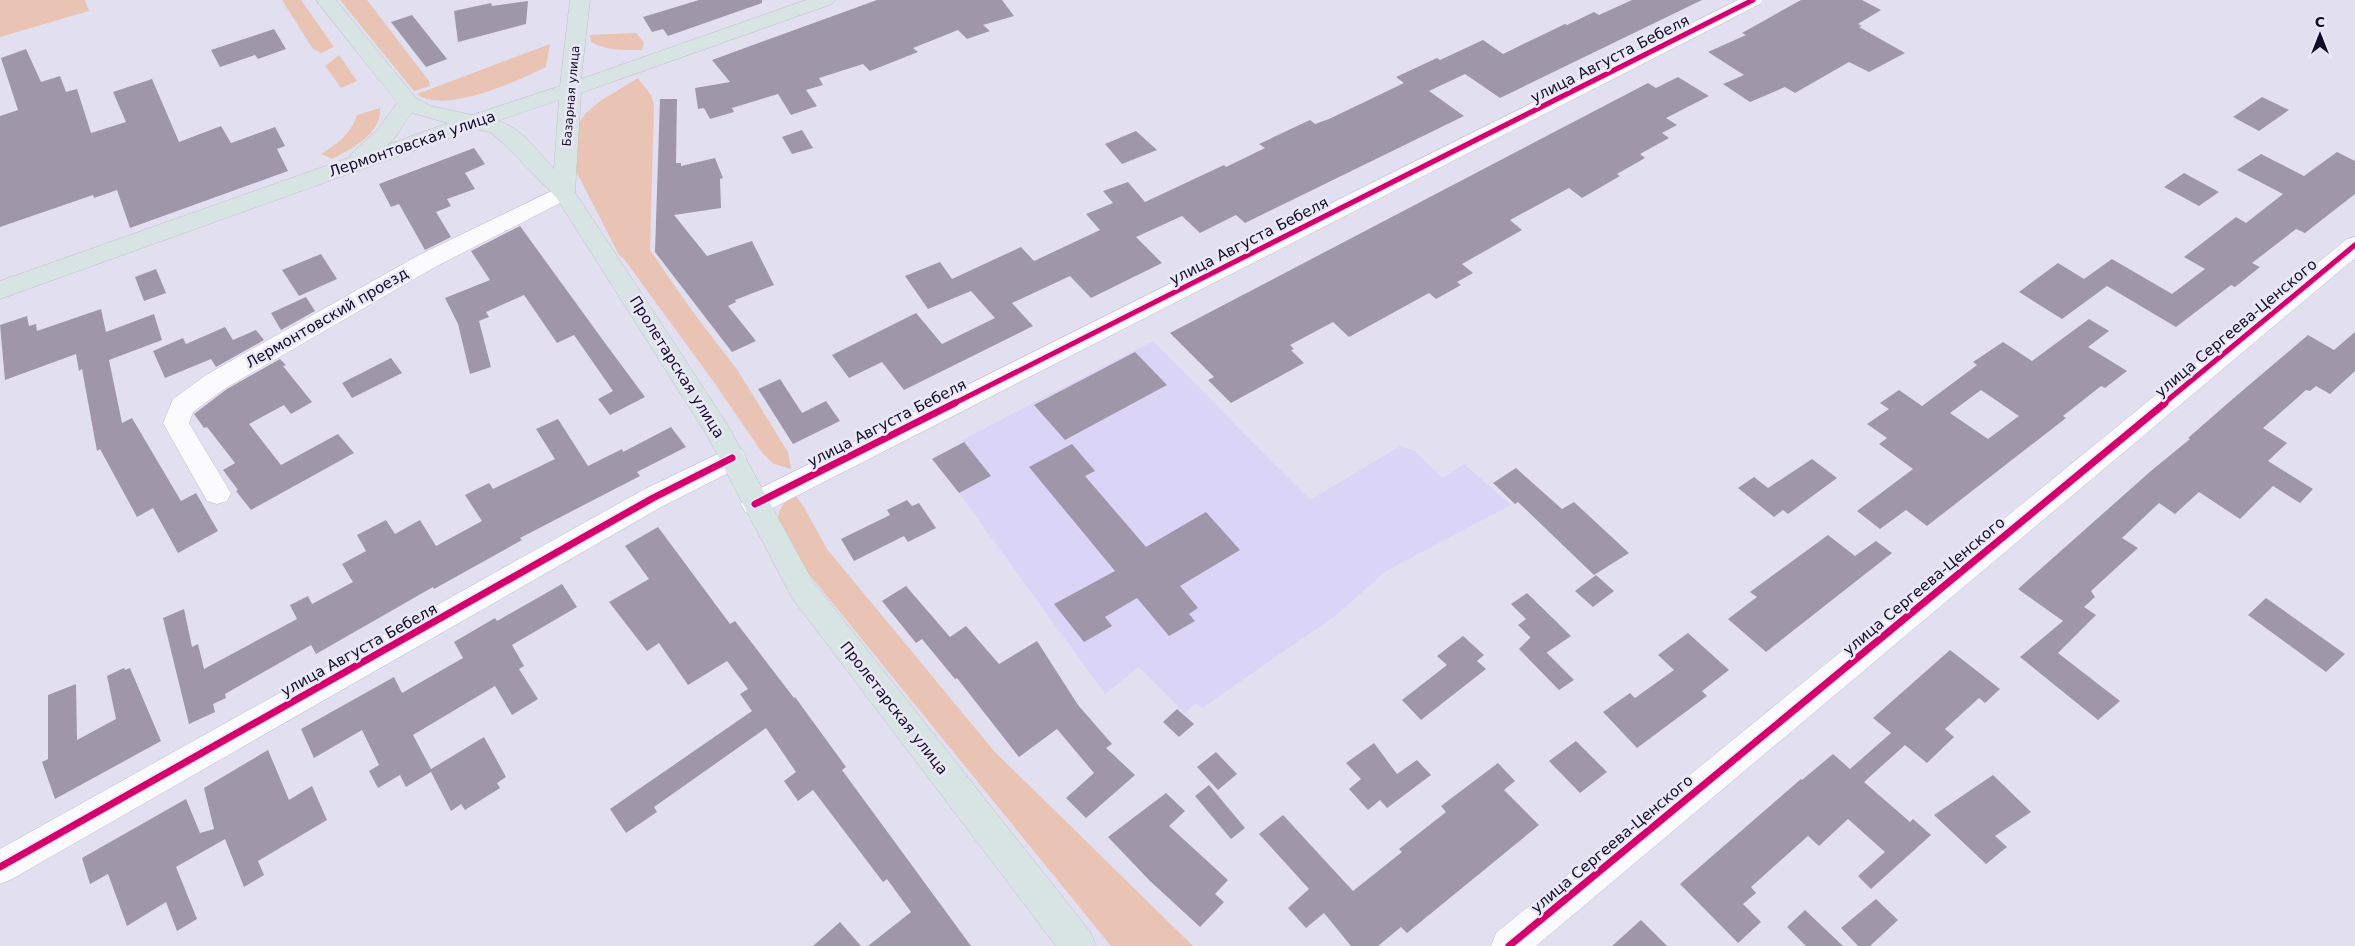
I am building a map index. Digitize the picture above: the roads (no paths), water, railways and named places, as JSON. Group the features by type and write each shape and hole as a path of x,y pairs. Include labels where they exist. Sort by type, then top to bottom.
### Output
{"main road":[{"name":"Пролетарская улица","path":"326,0 408,103 424,111 496,127 513,140 564,192 718,431 755,504 802,588 1078,946"},
{"name":"Базарная улица","path":"564,192 566,134 572,60 580,0"},
{"name":"Лермонтовская улица","path":"0,290 475,121 825,0"},
{"path":"332,172 363,154 377,142 392,127 408,103"}],"street":[{"name":"улица Августа Бебеля","path":"755,504 1753,0"},
{"name":"Лермонтовский проезд","path":"217,493 176,423 182,406 215,382 427,261 564,192"},
{"name":"улица Сергеева-Ценского","path":"1509,946 2355,245"},
{"name":"улица Августа Бебеля","path":"0,867 653,498 732,458"}]}
